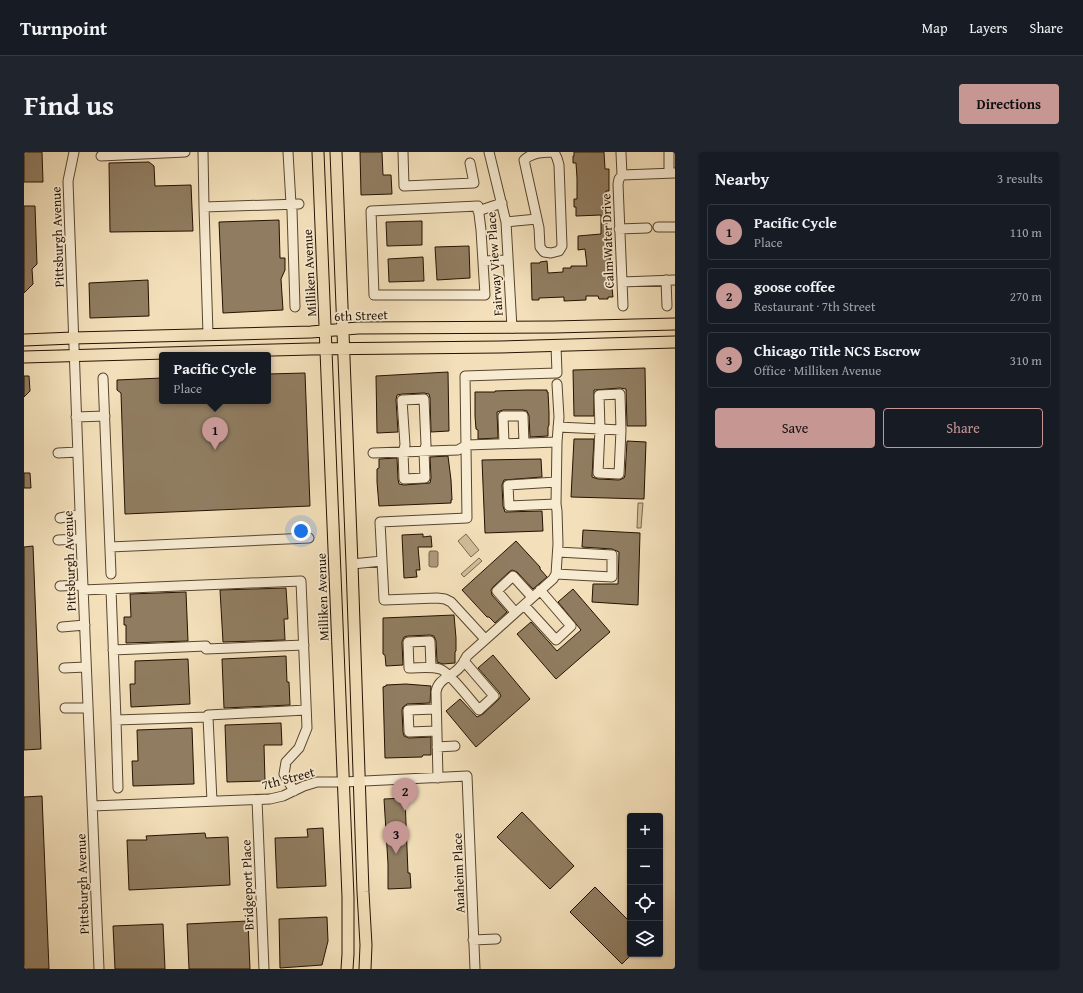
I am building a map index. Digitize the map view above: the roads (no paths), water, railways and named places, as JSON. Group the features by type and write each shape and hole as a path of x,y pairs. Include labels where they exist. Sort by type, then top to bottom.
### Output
{"main road":[{"name":"Milliken Avenue","path":"318,152 344,782 348,897 347,969"},
{"path":"336,152 366,945 365,969"},
{"name":"6th Street","path":"24,340 311,332 358,328 512,328 675,324"},
{"path":"200,352 326,349 500,348 675,342"},
{"path":"24,357 159,353"}],"street":[{"name":"Pittsburgh Avenue","path":"74,152 68,181 76,417 99,969"},
{"path":"102,156 185,152"},
{"path":"202,152 208,334"},
{"path":"288,152 295,204 292,210 295,307"},
{"path":"403,152 404,186 474,183 470,163"},
{"name":"Fairway View Place","path":"489,152 506,222 512,328"},
{"path":"554,152 559,165 562,246 559,251 551,253 544,252 540,247 537,219 524,160 534,153 554,152"},
{"path":"622,175 672,173 669,152"},
{"name":"Calm Water Drive","path":"621,153 622,175 618,184 623,306"},
{"path":"204,207 295,204"},
{"path":"478,211 502,204"},
{"path":"478,206 484,261 485,294 374,295 371,211 478,206"},
{"path":"506,222 537,219"},
{"path":"658,228 675,227"},
{"path":"620,229 647,228"},
{"path":"484,261 508,260"},
{"path":"622,282 670,280 667,306"},
{"path":"485,639 456,606 445,599 384,600 380,522 467,518 465,376 557,373 556,346"},
{"path":"103,378 111,574"},
{"path":"438,778 436,709 437,686 442,680 460,668 467,656 553,579 556,574 558,552 556,504 558,427 557,384"},
{"path":"620,394 621,430 619,474 598,473 600,429 599,395 620,394"},
{"path":"424,399 426,445 424,451 425,478 404,479 403,452 405,445 402,400 424,399"},
{"path":"76,417 105,416"},
{"path":"504,443 503,416 523,416 524,443"},
{"path":"558,427 621,430"},
{"path":"373,453 458,450 467,445 557,442"},
{"path":"58,453 78,452"},
{"path":"556,482 508,485 509,506 556,504"},
{"path":"60,518 80,515"},
{"path":"110,547 309,538"},
{"path":"58,540 81,539"},
{"path":"556,574 612,577 612,555 558,552"},
{"path":"352,564 382,561"},
{"path":"515,612 496,591 507,581 513,576 532,597"},
{"path":"60,586 111,589 301,581 307,728 299,748 286,762 284,774 294,791"},
{"path":"111,589 118,788"},
{"path":"524,605 556,640 571,626 540,590"},
{"path":"62,627 85,625"},
{"path":"113,650 304,645"},
{"path":"431,667 442,669 479,710 494,696 464,661"},
{"path":"64,668 86,667"},
{"path":"65,708 88,708"},
{"path":"436,709 408,710 409,732 437,731"},
{"path":"208,715 306,710"},
{"path":"116,720 208,717 212,802"},
{"path":"437,747 455,746"},
{"name":"7th Street","path":"92,806 270,799 283,796 304,786 317,782 467,776"},
{"name":"Anaheim Place","path":"467,776 475,969"},
{"name":"Bridgeport Place","path":"257,800 264,969"},
{"path":"473,940 496,939"}],"place":[{"name":"Pacific Cycle","path":"215,450"},
{"name":"goose coffee","path":"405,811"},
{"name":"Chicago Title NCS Escrow","path":"396,854"}]}
